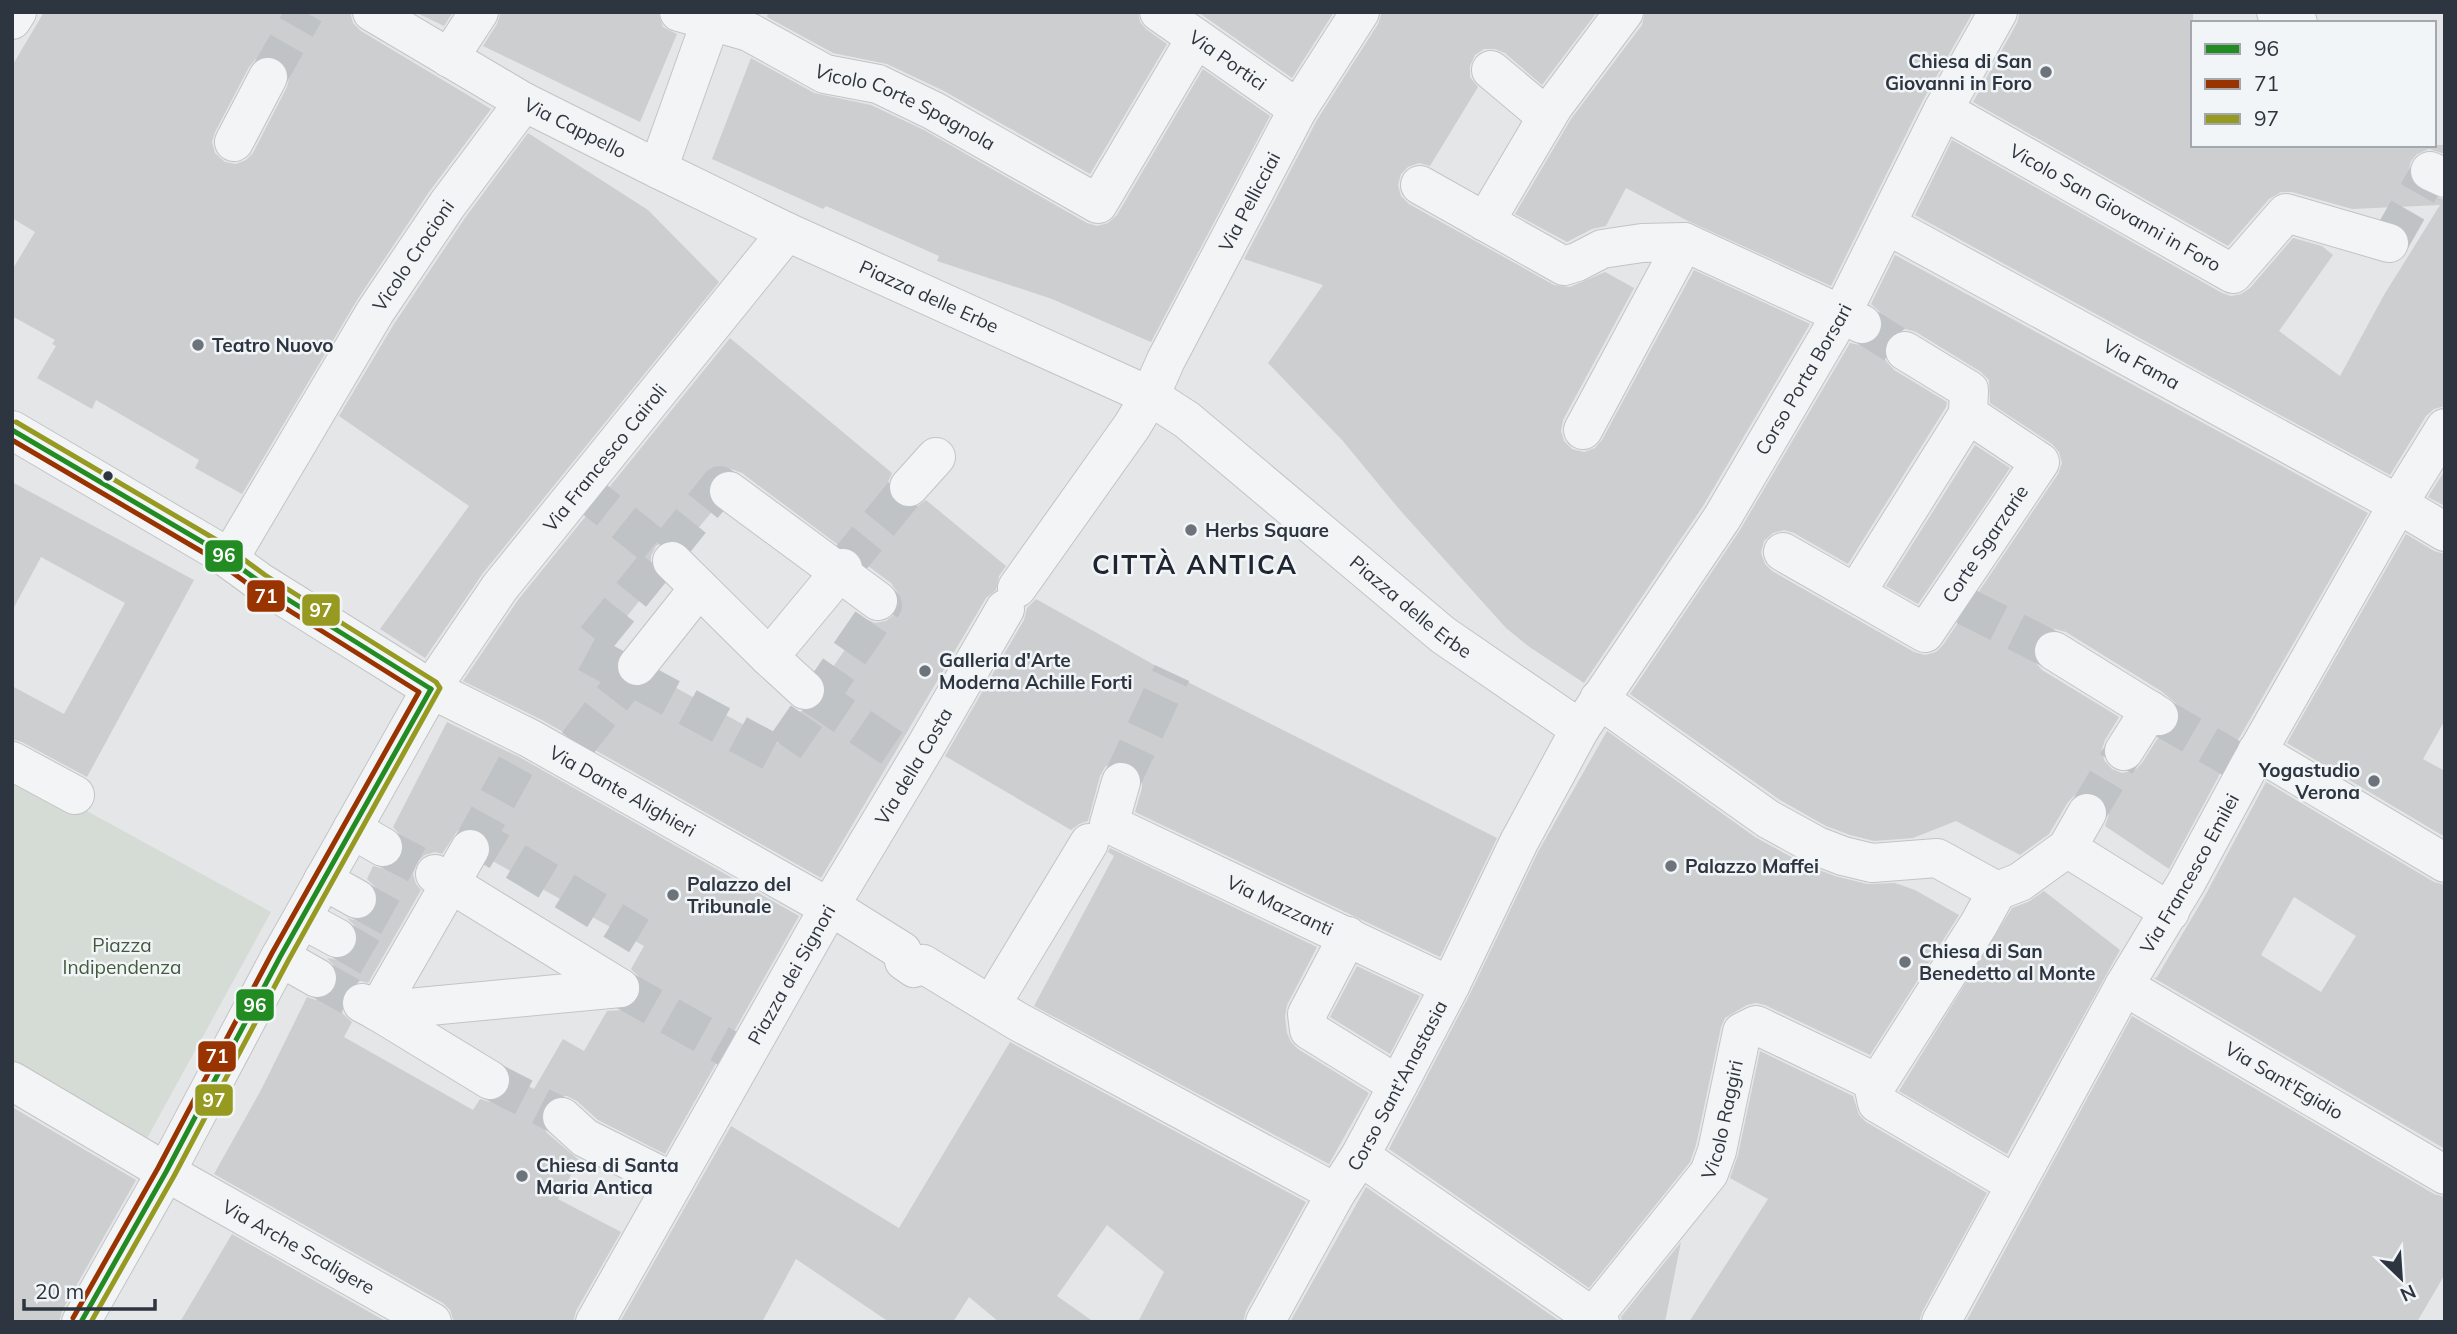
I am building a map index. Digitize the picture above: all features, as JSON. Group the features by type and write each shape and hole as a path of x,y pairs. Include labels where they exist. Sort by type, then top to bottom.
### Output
{"street":[{"path":"12,20 17,12"},
{"name":"Via Cappello","path":"372,12 524,102 787,232"},
{"path":"449,58 479,12"},
{"name":"Via Portici","path":"1159,12 1298,109"},
{"name":"Via Pellicciai","path":"1150,396 1166,360 1298,109 1360,12"},
{"path":"1490,225 1550,112 1624,12"},
{"path":"2276,12 2294,21"},
{"path":"658,169 701,15"},
{"name":"Vicolo Corte Spagnola","path":"701,15 749,32 825,74 878,84 889,89 934,111 1098,204 1196,38"},
{"name":"Corso Porta Borsari","path":"1590,714 1852,319 1887,225 1943,110 1983,18"},
{"path":"1491,70 1550,112"},
{"path":"234,142 268,77"},
{"name":"Vicolo Crocioni","path":"229,559 375,312 447,205 524,102"},
{"name":"Vicolo San Giovanni in Foro","path":"1943,110 2233,274 2286,213 2389,243"},
{"path":"1420,185 1564,266 1601,249 1642,243 1684,242 1852,319"},
{"name":"Via Fama","path":"1887,225 2445,531"},
{"name":"Piazza delle Erbe","path":"787,232 1150,396 1187,420 1443,635 1590,714 1817,846 1872,863 1937,858 1997,891"},
{"name":"Via Francesco Cairoli","path":"302,919 323,880 368,838 431,689 508,577 787,232"},
{"path":"1583,430 1684,242"},
{"path":"1856,593 1968,414 1969,390 1905,351"},
{"name":"Via della Costa","path":"821,902 908,758 1011,598 1132,426 1150,396"},
{"name":"Corte Sgarzarie","path":"1783,552 1925,633 1957,602 2040,462 1968,414"},
{"name":"Via Francesco Emilei","path":"1941,1322 2124,986 2170,912 2257,751 2398,504 2445,428"},
{"name":"Via Dante Alighieri","path":"12,430 229,559 260,582 525,749 571,752 821,902"},
{"path":"909,487 936,457"},
{"path":"729,491 841,570 878,601"},
{"path":"672,561 769,657 812,687"},
{"path":"769,657 841,570"},
{"path":"637,667 699,588"},
{"path":"2054,651 2155,713 2123,751"},
{"name":"Corso Sant'Anastasia","path":"1265,1322 1336,1193 1360,1156 1450,986 1520,842 1590,714"},
{"path":"2257,751 2445,863"},
{"path":"12,761 75,795"},
{"path":"1121,782 1099,833 1004,1013 1336,1193"},
{"path":"2015,1184 1877,1103 1874,1089 1979,924 1997,891 2020,882 2067,848 2087,813"},
{"name":"Via Mazzanti","path":"1099,833 1348,936 1450,986"},
{"path":"2067,848 2170,912"},
{"path":"370,1007 442,878 470,849"},
{"path":"370,1007 620,988 442,878"},
{"path":"323,880 357,899"},
{"name":"Piazza dei Signori","path":"595,1322 712,1112 735,1053 821,902 902,951 904,961 914,968 923,964 1004,1013"},
{"path":"81,1322 166,1172 302,919 337,939"},
{"path":"1348,936 1307,1014 1309,1030 1398,1084"},
{"path":"280,957 317,978"},
{"name":"Via Sant'Egidio","path":"2124,986 2445,1175"},
{"path":"370,1007 490,1080"},
{"name":"Vicolo Raggiri","path":"1597,1319 1709,1173 1717,1151 1742,1031 1756,1025 1877,1083"},
{"name":"Via Arche Scaligere","path":"12,1081 166,1172 432,1322"},
{"path":"562,1117 585,1138 673,1182"},
{"path":"1360,1156 1597,1319"}],"green space":[{"name":"Piazza Indipendenza","path":"12,770 271,912 145,1142 12,1062"}],"building":[{"path":"44,12 350,12 353,23 361,31 491,109 429,192 357,300 242,494 195,468 199,460 96,400 92,409 37,378 56,346 52,344 55,340 12,316 12,270 35,232 12,218 12,66","holes":["266,55 277,57 286,65 290,75 287,87 253,153 236,164 225,162 215,153 212,142 215,132 249,67 256,59"]},
{"path":"415,12 453,12 444,26"},
{"path":"501,12 658,12 663,27 677,34 640,122 483,46"},
{"path":"768,12 1138,12 1140,22 1146,29 1167,44 1090,174 944,91 887,64 833,53 767,17"},
{"path":"1198,12 1334,12 1292,78"},
{"path":"1382,12 1597,12 1542,85 1505,53 1484,49 1475,55 1470,66 1470,77 1478,87 1430,166 1419,163 1408,167 1401,174 1398,185 1401,196 1409,204 1554,285 1570,287 1605,272 1634,288 1563,420 1561,431 1564,441 1572,449 1584,452 1595,448 1602,440 1694,270 1810,324 1703,506 1584,683 1506,628 1399,509 1342,440 1268,363 1323,285 1244,259 1317,120 1378,24"},
{"path":"1645,12 1973,12 1923,100 1831,286 1688,221 1626,188 1606,226 1592,229 1567,242 1515,214 1571,119 1642,25"},
{"path":"2020,12 2193,12 2191,147 2445,145 2445,154 2429,149 2417,154 2411,161 2408,172 2412,183 2420,190 2445,200 2445,406 2434,409 2426,416 2390,475 1915,215 1952,140 2231,296 2250,288 2293,238 2322,246 2333,255 2279,331 2340,376 2384,295 2440,205 2352,209 2292,192 2281,192 2269,199 2228,246 1973,102 2017,23"},
{"path":"751,58 814,93 871,105 924,130 1087,223 1097,226 1108,223 1117,215 1203,69 1270,116 1151,342 1052,299 937,261 939,256 826,206 823,209 712,159"},
{"path":"528,133 648,210 719,282 483,573 425,658 380,629 469,506 339,416 394,324 465,218"},
{"path":"1895,255 2368,513 2238,740 2169,869 2105,826 2109,814 2106,803 2098,794 2088,791 2075,795 2049,834 2020,855 1956,821 1913,838 1874,841 1850,835 1826,826 1780,800 1630,694 1740,530 1850,343 1865,346 1874,342 1881,334 1884,321 1879,311 1871,304","holes":["1906,329 1916,332 1981,372 1989,380 1990,403 2052,444 2059,452 2062,463 2058,474 1943,645 1936,652 1925,655 1914,652 1772,571 1765,564 1761,553 1764,541 1773,533 1784,530 1848,564 1946,407 1947,402 1894,370 1886,361 1883,350 1887,339 1895,332","2055,629 2066,632 2161,691 2178,705 2181,717 2177,728 2169,736 2158,738 2135,770 2122,773 2112,769 2104,760 2102,749 2105,740 2119,717 2042,670 2035,662 2032,650 2036,639 2044,631"]},
{"path":"730,338 892,473 888,482 888,493 895,504 904,508 915,508 926,500 1006,566 999,576 996,590 986,598 821,878 542,720 463,681 518,600","holes":["731,469 742,473 841,547 856,551 864,563 891,583 898,593 900,604 895,614 886,621 875,623 866,619 824,680 826,694 822,704 812,711 801,711 779,744 656,677 644,687 633,687 624,683 616,673 615,663 618,656 602,647 658,578 651,566 651,556 656,546 667,540 677,540 685,544 715,508 707,489 711,479 720,471"]},
{"path":"1975,445 2010,468 1918,604 1886,586"},
{"path":"2445,470 2445,506 2428,497"},
{"path":"12,482 194,580 87,777 12,739 12,686 64,714 125,603 41,557 12,611"},
{"path":"2406,534 2434,551 2445,554 2445,720 2423,759 2445,771 2445,837 2287,743"},
{"path":"1036,599 1158,667 1497,838 1440,957 1135,812 1142,788 1142,777 1137,767 1128,761 1116,761 1105,767 1088,821 1071,830 945,756 1024,620 1027,608"},
{"path":"447,722 521,758 799,916 665,1154 598,1120 577,1101 567,1096 556,1096 545,1103 541,1124 547,1133 579,1160 558,1199 621,1232 576,1311 573,1322 454,1322 450,1310 443,1303 214,1174 261,1090 307,997 316,1000 327,997 336,988 339,977 336,968 327,958 338,960 349,956 356,948 359,937 355,926 347,918 358,921 368,918 376,909 379,898 376,888 367,879 373,866 384,869 393,866 402,857 405,848 402,837 393,827","holes":["471,827 481,830 489,839 492,850 489,859 644,946 631,969 639,977 642,987 640,996 633,1005 622,1010 607,1011 584,1051 563,1039 534,1089 511,1077 509,1091 501,1099 490,1102 480,1099 473,1110 344,1037 352,1022 343,1014 340,1003 342,993 350,985 361,981 368,983 421,890 413,874 417,862 425,855 435,852 442,854 458,830"]},
{"path":"1607,731 1755,837 1806,865 1867,884 1895,883 1915,890 1959,915 1870,1055 1765,1005 1747,1005 1725,1018 1690,1162 1589,1288 1389,1149 1469,996 1538,852"},
{"path":"2266,782 2434,882 2445,885 2445,1149 2154,978 2206,894","holes":["2294,897 2356,936 2321,992 2261,955"]},
{"path":"1110,848 1317,947 1287,1005 1287,1033 1298,1049 1369,1093 1329,1164 1034,1006 1114,856 1108,852"},
{"path":"2044,891 2120,950 2007,1154 1899,1091 2012,908 2028,902"},
{"path":"1357,966 1420,996 1390,1054 1330,1017"},
{"path":"2132,1016 2434,1194 2445,1197 2445,1274 2417,1322 1966,1322"},
{"path":"1010,1042 1306,1202 1246,1311 1243,1322 1138,1322 1164,1272 1107,1225 1057,1296 1094,1322 999,1322 969,1297 953,1322 889,1322 796,1259 762,1322 620,1322 731,1126 899,1228"},
{"path":"1760,1051 1853,1096 1859,1115 1866,1122 1987,1193 1919,1322 1689,1322 1768,1199 1730,1178 1738,1155"},
{"path":"12,1107 136,1180 62,1311 59,1322 12,1322"},
{"path":"1366,1187 1561,1322 1290,1322"},
{"path":"232,1234 387,1322 180,1322"},
{"path":"1681,1242 1665,1322 1622,1322 1621,1317"}],"tunnel":[{"path":"268,77 305,12"},
{"path":"2389,243 2430,171"},
{"path":"1862,324 1905,351"},
{"path":"729,491 720,485 585,652 779,756 883,605 878,601"},
{"path":"579,487 672,561"},
{"path":"843,568 909,487"},
{"path":"1965,606 2054,651"},
{"path":"577,744 637,666"},
{"path":"1121,782 1172,673"},
{"path":"813,695 899,753"},
{"path":"2159,716 2248,768"},
{"path":"2087,813 2124,751"},
{"path":"470,849 520,758"},
{"path":"467,832 639,936"},
{"path":"383,847 435,874"},
{"path":"357,899 406,926"},
{"path":"337,938 385,966"},
{"path":"317,978 362,1003"},
{"path":"620,988 727,1048"},
{"path":"490,1080 562,1117"}],"transit line":[{"name":"97","path":"16,422 220,542 265,575 436,682 440,688 288,961 174,1176 91,1322"},
{"name":"96","path":"12,430 216,550 260,582 431,689"},
{"name":"71","path":"12,440 211,557 255,589 419,692 272,953 158,1168 73,1318"},
{"name":"96","path":"81,1322 166,1172 280,957 431,689"}],"place":[{"name":"Chiesa di San Giovanni in Foro","path":"2046,72"},
{"name":"Teatro Nuovo","path":"198,345"},
{"name":"Herbs Square","path":"1191,530"},
{"name":"Galleria d'Arte Moderna Achille Forti","path":"925,671"},
{"name":"Yogastudio Verona","path":"2374,781"},
{"name":"Palazzo Maffei","path":"1671,866"},
{"name":"Palazzo del Tribunale","path":"673,895"},
{"name":"Chiesa di San Benedetto al Monte","path":"1905,962"},
{"name":"Chiesa di Santa Maria Antica","path":"522,1176"}],"district":[{"name":"CITTÀ ANTICA","path":"1195,565"}]}
